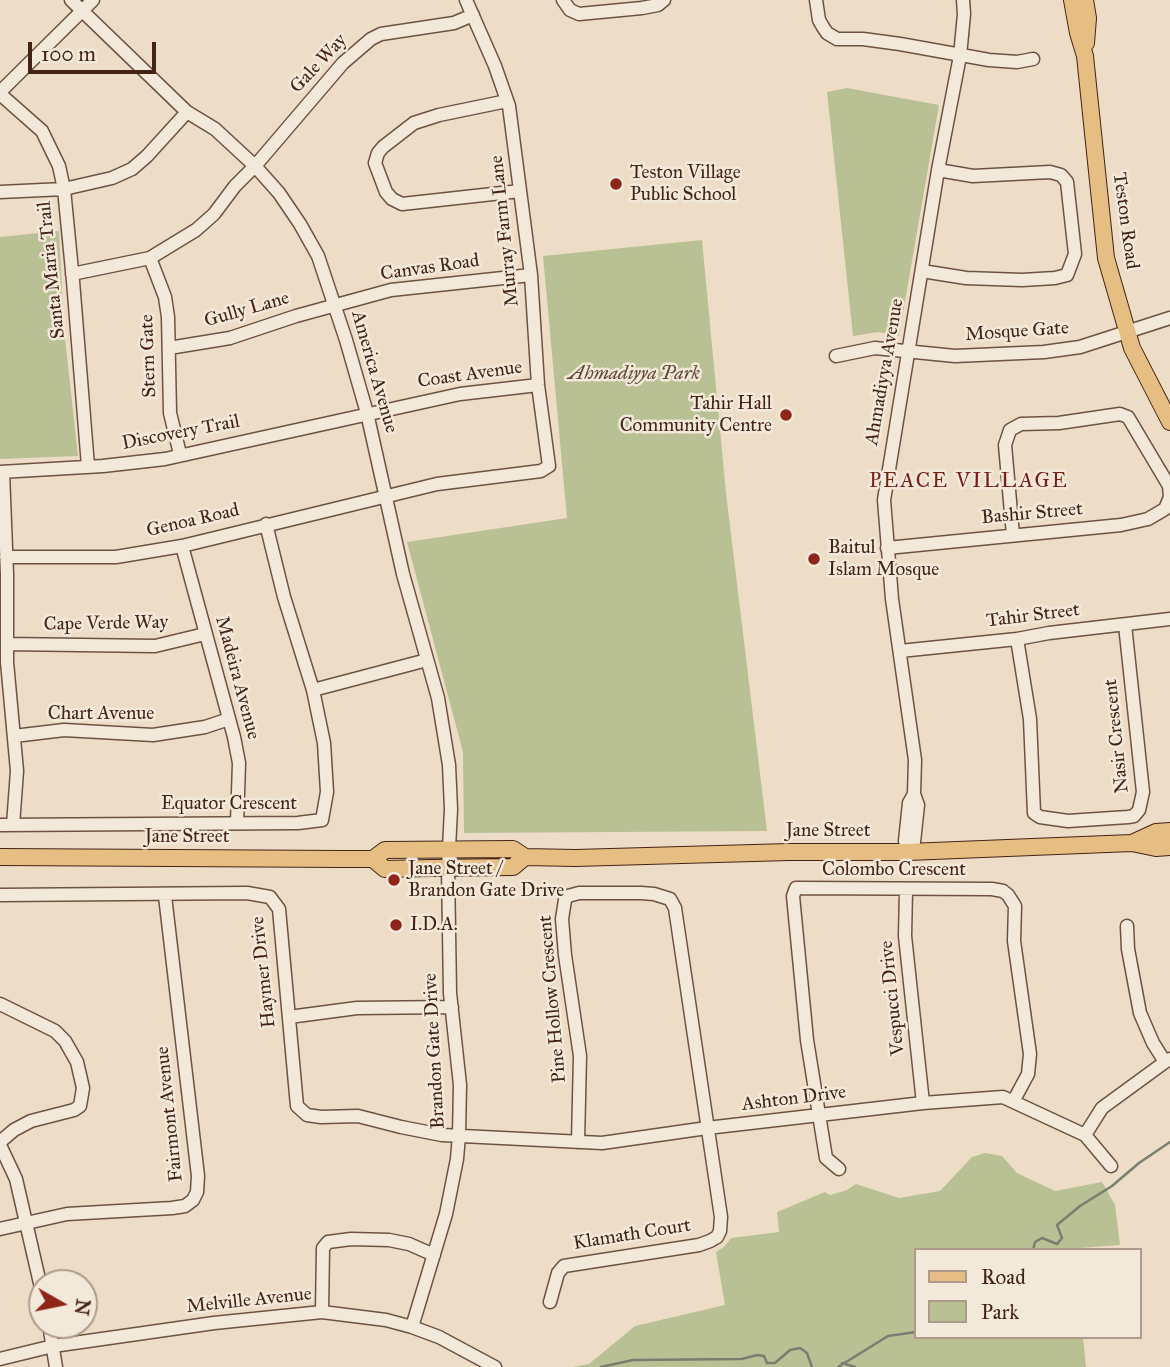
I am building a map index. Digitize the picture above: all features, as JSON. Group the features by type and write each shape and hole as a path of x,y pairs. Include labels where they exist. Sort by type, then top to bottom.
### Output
{"main road":[{"name":"Teston Road","path":"1072,0 1085,56 1106,258 1132,348 1170,422"},
{"name":"Teston Road","path":"1085,0 1088,18 1085,56"},
{"name":"Jane Street","path":"1132,843 1156,832 1170,831"},
{"name":"Jane Street","path":"373,859 386,869 513,867 524,858 908,852 1132,843 1156,848 1170,847"},
{"name":"Jane Street","path":"0,857 373,859 385,850 513,849 524,858"}],"street":[{"name":"America Avenue","path":"71,0 187,113 215,129 255,166 279,193 318,256 367,413 385,498 443,722 449,765 449,850"},
{"path":"0,93 93,0"},
{"name":"Murray Farm Lane","path":"466,0 507,101 531,275 538,385 549,466"},
{"path":"563,0 570,10 579,14 642,8 658,5 664,0"},
{"path":"816,0 819,20 831,36 900,44 960,56 1017,62 1033,59"},
{"name":"Ahmadiyya Avenue","path":"908,852 914,842 918,805 914,794 915,760 887,548 884,500 938,170 960,56 963,0"},
{"name":"Gale Way","path":"72,274 150,258 186,238 207,222 235,186 362,45 381,34 454,23 473,15"},
{"name":"Santa Maria Trail","path":"0,93 42,131 59,166 64,189 89,466"},
{"path":"507,101 414,123 378,153 375,163 391,200 402,204 520,191"},
{"path":"0,192 64,189 103,181 132,169 163,141 187,113"},
{"path":"922,271 965,278 1022,281 1055,278 1067,275 1075,254 1067,182 1061,175 1050,172 973,176 938,170"},
{"name":"Stern Gate","path":"150,258 165,297 170,413 180,454"},
{"name":"Canvas Road","path":"335,307 391,290 531,275"},
{"name":"Gully Lane","path":"169,348 230,338 296,316 335,307"},
{"name":"Mosque Gate","path":"836,356 875,348 955,356 1044,352 1080,347 1170,318"},
{"name":"Coast Avenue","path":"367,413 460,394 538,385"},
{"name":"Discovery Trail","path":"2,472 165,459 367,413"},
{"path":"1013,535 1005,446 1010,430 1021,424 1059,423 1120,414 1128,417 1168,486 1170,497"},
{"name":"Genoa Road","path":"6,557 116,558 182,546 437,484 541,471 549,466"},
{"path":"2,472 7,644 16,793 7,825"},
{"name":"Bashir Street","path":"887,548 1121,526 1149,519 1165,509 1170,497"},
{"name":"Equator Crescent","path":"7,825 298,824 322,820 327,792 326,761 313,690 284,597 266,524"},
{"name":"Madeira Avenue","path":"182,546 221,683 239,763 237,823"},
{"name":"Tahir Street","path":"900,650 1170,620"},
{"name":"Nasir Crescent","path":"1017,639 1030,719 1034,813 1040,817 1068,821 1128,817 1134,816 1139,810 1143,792 1125,625"},
{"name":"Cape Verde Way","path":"7,644 155,646 205,634"},
{"path":"313,690 427,660"},
{"name":"Chart Avenue","path":"14,736 64,730 153,735 205,727 229,719"},
{"name":"Brandon Gate Drive","path":"412,1327 452,1189 459,1135 460,1085 452,1007 449,850"},
{"name":"Colombo Crescent","path":"819,1116 805,1027 793,896 796,888 992,889 1003,891 1013,899 1014,941 1030,1054 1028,1074 1014,1100"},
{"name":"Vespucci Drive","path":"906,890 905,936 923,1103"},
{"name":"Pine Hollow Crescent","path":"578,1142 580,1045 565,955 562,919 565,900 579,892 654,894 670,900 675,908 707,1128"},
{"name":"Haymer Drive","path":"0,895 165,896 247,893 261,895 275,902 279,909 297,1106 303,1112 321,1117 358,1116 442,1135 459,1135"},
{"name":"Fairmont Avenue","path":"0,1229 67,1214 185,1206 193,1200 197,1192 198,1176 165,896"},
{"path":"1085,1135 1102,1108 1167,1060 1153,1043 1140,1013 1128,949 1127,926"},
{"path":"0,1004 55,1031 65,1041 78,1062 83,1088 80,1106 31,1121 14,1130 0,1144 16,1180 37,1269"},
{"path":"289,1017 357,1008 452,1007"},
{"name":"Ashton Drive","path":"459,1135 622,1142 707,1128 923,1103 1003,1097 1085,1135 1111,1166"},
{"path":"819,1116 826,1158 839,1168"},
{"name":"Klamath Court","path":"550,1302 558,1273 564,1266 699,1245 717,1237 721,1217 707,1128"},
{"path":"322,1312 323,1248 328,1242 343,1239 380,1239 409,1244 434,1255"},
{"name":"Melville Avenue","path":"0,1359 53,1346 214,1323 322,1312 386,1320 412,1327 439,1337 495,1367"},
{"path":"52,1339 56,1367"}],"green space":[{"path":"847,88 939,105 899,336 878,332 853,336 827,92"},
{"path":"59,231 64,329 78,456 0,459 0,237"},
{"name":"Ahmadiyya Park","path":"702,240 726,493 767,831 464,833 463,752 407,542 567,518 543,256"},
{"path":"985,1153 1002,1156 1017,1173 1055,1191 1102,1182 1115,1205 1120,1245 1079,1248 914,1248 914,1339 1083,1339 1086,1367 573,1367 589,1364 635,1326 725,1305 716,1252 731,1238 779,1232 777,1212 825,1192 830,1195 856,1184 899,1198 940,1191 972,1157"}],"waterway":[{"path":"1034,1248 1035,1242 1042,1238 1057,1244 1062,1238 1057,1225 1170,1142"},
{"path":"838,1367 888,1336 914,1332"},
{"path":"601,1367 633,1360 742,1359 757,1355 764,1356 767,1363 775,1363 790,1350 800,1348 807,1353 812,1367"},
{"path":"842,1363 855,1367"}],"place":[{"name":"Teston Village Public School","path":"616,184"},
{"name":"Tahir Hall Community Centre","path":"786,415"},
{"name":"Baitul Islam Mosque","path":"814,559"},
{"name":"Jane Street / Brandon Gate Drive","path":"394,880"},
{"name":"I.D.A.","path":"396,925"}],"district":[{"name":"PEACE VILLAGE","path":"969,482"}]}
